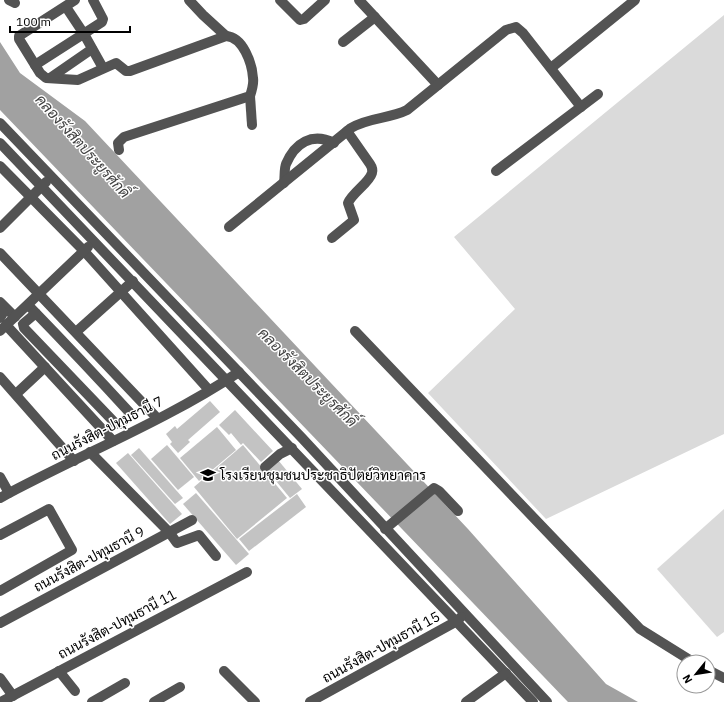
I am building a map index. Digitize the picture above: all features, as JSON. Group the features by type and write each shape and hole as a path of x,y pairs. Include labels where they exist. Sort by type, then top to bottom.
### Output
{"street":[{"path":"75,0 19,36 19,39 42,76 78,80 116,63 130,71 226,36"},
{"path":"35,65 103,21 93,0"},
{"path":"189,0 203,16 226,36 236,38 244,50 253,76 253,86 250,96 252,125"},
{"path":"280,0 300,20 304,19 325,0"},
{"path":"358,0 438,86"},
{"path":"551,68 635,0"},
{"path":"66,7 84,34 103,68"},
{"path":"343,42 375,17"},
{"path":"229,227 347,131 366,120 398,115 407,110 506,30 516,27 523,33 581,107"},
{"path":"50,78 92,49"},
{"path":"496,171 598,94"},
{"path":"119,150 118,143 124,137 250,96"},
{"path":"0,123 388,527 506,673 533,702"},
{"path":"332,238 354,220 348,203 357,190 372,174 373,169 347,131"},
{"path":"284,183 286,165 297,146 315,137 326,138 334,143"},
{"path":"0,143 133,281 225,381 460,617 547,702"},
{"path":"0,166 29,198 122,292 209,390"},
{"path":"0,228 51,176"},
{"path":"2,325 28,305 104,231"},
{"path":"0,253 157,418"},
{"path":"76,332 133,281"},
{"path":"0,302 15,316"},
{"path":"28,305 36,313 80,359 130,413 130,416 117,425 24,328 23,324 36,313"},
{"path":"0,309 3,313 2,325"},
{"path":"2,325 45,367 113,441"},
{"path":"355,330 640,629 680,654"},
{"path":"67,372 80,359"},
{"path":"16,394 45,367"},
{"name":"ถนนรังสิต-ปทุมธานี 7","path":"5,495 157,418 225,381 238,372"},
{"path":"0,377 74,461"},
{"path":"265,467 280,454 292,448"},
{"path":"90,452 169,532 177,543 199,535 216,556"},
{"path":"0,477 5,495"},
{"path":"388,527 432,489 437,489 458,511"},
{"path":"0,535 49,509 72,550 0,591"},
{"name":"ถนนรังสิต-ปทุมธานี 9","path":"0,623 192,520"},
{"name":"ถนนรังสิต-ปทุมธานี 11","path":"2,702 247,572"},
{"name":"ถนนรังสิต-ปทุมธานี 15","path":"310,702 460,617"},
{"path":"59,671 74,691"},
{"path":"224,671 255,702"},
{"path":"466,702 506,673"},
{"path":"0,678 13,696"},
{"path":"92,702 125,683"},
{"path":"154,702 180,687"}],"shaded area":[{"path":"724,15 724,434 546,519 428,393 515,309 454,237"},
{"path":"724,509 724,632 717,637 657,569"}],"water":[{"name":"คลองรังสิตประยูรศักดิ์","path":"0,42 20,73 85,121 468,529 606,684 638,702 568,702 0,110"}],"building":[{"path":"210,401 220,412 188,440 190,442 178,453 170,444 172,442 166,434 175,426 177,429"},
{"path":"235,410 273,451 261,462 243,443 241,445 231,433 229,435 219,425"},
{"path":"217,427 236,450 199,481 180,458"},
{"path":"167,445 194,477 178,490 151,459"},
{"path":"243,445 287,498 237,539 194,487"},
{"path":"139,448 183,498 175,504 131,455"},
{"path":"128,453 182,514 170,524 116,463"},
{"path":"278,460 302,489 290,498 267,470"},
{"path":"196,493 249,554 236,565 183,504"},
{"path":"297,494 306,507 249,551 239,539"}],"place":[{"name":"โรงเรียนชุมชนประชาธิปัตย์วิทยาคาร","path":"208,475"}]}
